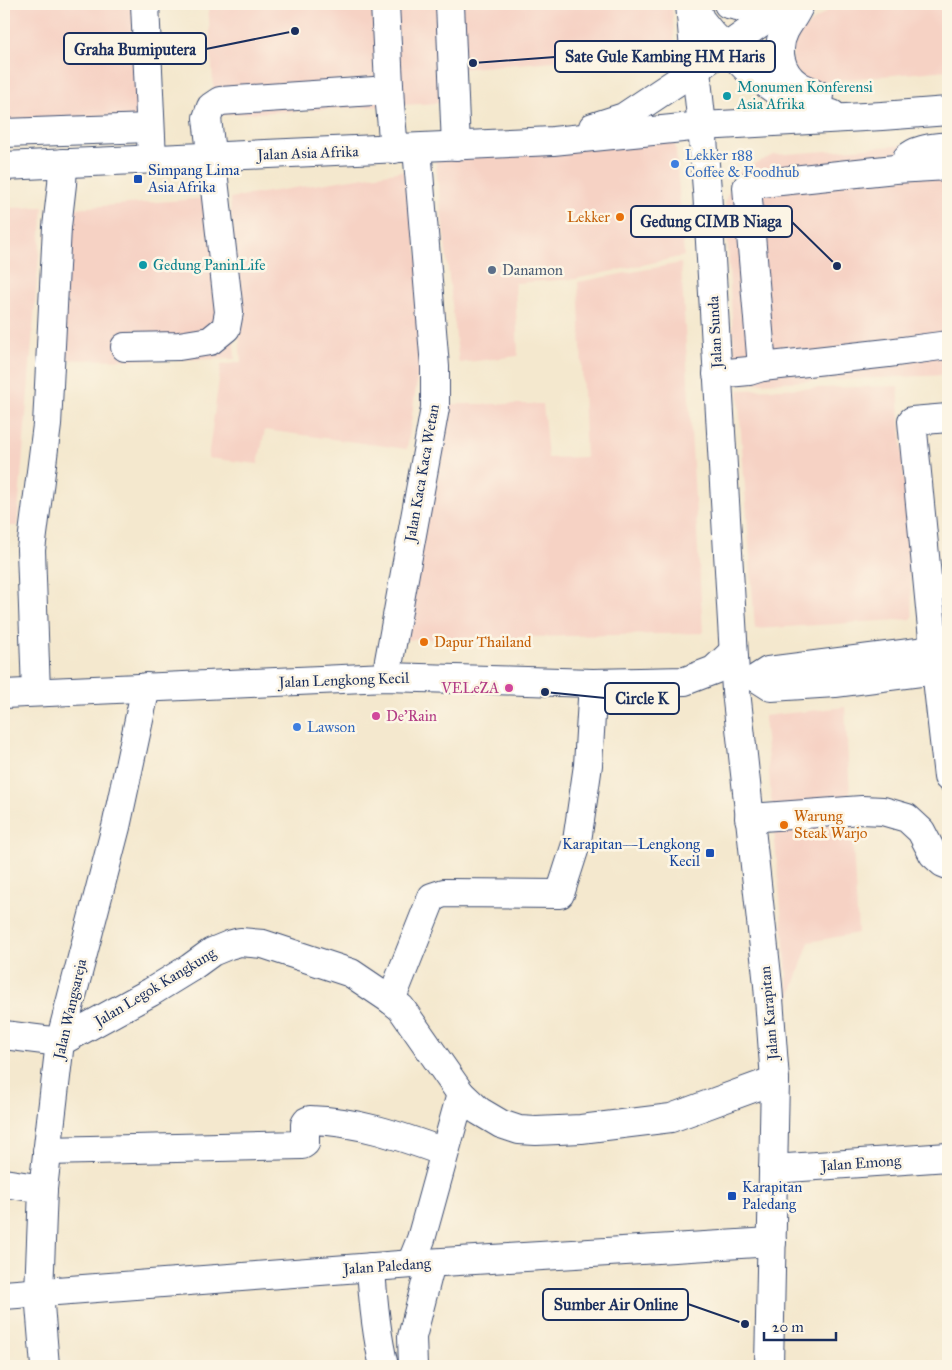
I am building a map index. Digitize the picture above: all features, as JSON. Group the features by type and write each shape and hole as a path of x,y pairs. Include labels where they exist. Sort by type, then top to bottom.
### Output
{"street":[{"path":"145,4 152,159"},
{"name":"Jalan Kaca Kaca Wetan","path":"385,4 389,90 405,148 435,367 435,408 386,676"},
{"path":"450,4 456,146"},
{"name":"Jalan Sunda","path":"690,4 707,190 717,374 739,668"},
{"path":"694,4 700,19 712,34 750,72 778,92 810,108 843,118"},
{"path":"728,4 747,8 768,8 782,4"},
{"path":"553,141 624,117 696,69 786,4"},
{"path":"800,4 785,29 779,49 780,60 790,79 799,86 828,99 882,116"},
{"path":"125,347 179,346 210,342 226,328 229,312 207,118 211,107 220,101 389,90"},
{"path":"553,141 702,126 948,111"},
{"path":"4,133 150,128"},
{"name":"Jalan Asia Afrika","path":"4,161 63,163 553,141"},
{"path":"895,169 912,153 948,146"},
{"path":"36,692 31,550 47,425 57,227 63,163"},
{"path":"762,367 747,187 754,184 895,169 948,166"},
{"path":"717,374 948,345"},
{"path":"948,418 912,421 934,660 948,777"},
{"path":"739,668 771,687 835,683 934,660"},
{"name":"Jalan Lengkong Kecil","path":"4,694 386,676 592,683 685,681 714,670 739,668"},
{"name":"Jalan Karapitan","path":"739,668 737,708 768,986 775,1080 769,1366"},
{"name":"Jalan Lengkong Kecil","path":"685,681 715,693 737,708"},
{"path":"391,1000 432,897 444,893 560,894 577,841 588,765 592,683"},
{"name":"Jalan Wangsareja","path":"45,1366 39,1293 43,1188 60,1042 116,827 146,687"},
{"path":"748,818 862,810 883,812 908,818 921,831 933,854 948,865"},
{"name":"Jalan Legok Kangkung","path":"60,1042 151,992 212,952 240,942 263,944 351,973 401,1008 461,1094 479,1111 501,1124 519,1130 581,1129 671,1118 775,1080"},
{"path":"4,1035 60,1042"},
{"path":"413,1366 412,1337 421,1264 420,1239 461,1094"},
{"path":"47,1151 302,1145 305,1143 305,1124 310,1120 356,1125 397,1135 444,1152"},
{"name":"Jalan Emong","path":"773,1169 948,1157"},
{"path":"4,1183 43,1188"},
{"name":"Jalan Paledang","path":"4,1295 371,1267 772,1242"},
{"path":"371,1267 374,1314 384,1366"}],"shaded area":[{"path":"4,4 152,4 160,129 4,131"},
{"path":"208,4 438,4 439,103 215,115"},
{"path":"453,4 672,4 675,51 457,69"},
{"path":"836,4 948,4 943,9 948,22 948,70 805,83 792,64 794,36"},
{"path":"675,138 684,256 575,279 515,283 518,356 459,363 435,158"},
{"path":"948,142 948,375 736,384 725,201 738,172 773,155"},
{"path":"403,171 420,269 422,347 407,449 265,430 258,464 208,458 221,365 241,362 230,198"},
{"path":"224,197 235,359 40,360 48,210"},
{"path":"43,207 17,526 4,526 4,208"},
{"path":"681,263 703,633 394,640 446,404 543,404 548,458 586,457 578,282"},
{"path":"898,386 913,619 755,629 738,390"},
{"path":"845,707 858,933 809,942 789,1000 764,716"}],"place":[{"name":"Graha Bumiputera","path":"295,31"},
{"name":"Sate Gule Kambing HM Haris","path":"473,63"},
{"name":"Monumen Konferensi Asia Afrika","path":"727,96"},
{"name":"Lekker 188 Coffee & Foodhub","path":"675,164"},
{"name":"Simpang Lima Asia Afrika","path":"138,179"},
{"name":"Lekker","path":"620,217"},
{"name":"Gedung PaninLife","path":"143,265"},
{"name":"Gedung CIMB Niaga","path":"837,266"},
{"name":"Danamon","path":"492,270"},
{"name":"Dapur Thailand","path":"424,642"},
{"name":"VELeZA","path":"509,688"},
{"name":"Circle K","path":"545,692"},
{"name":"De'Rain","path":"376,716"},
{"name":"Lawson","path":"297,727"},
{"name":"Warung Steak Warjo","path":"784,825"},
{"name":"Karapitan—Lengkong Kecil","path":"710,853"},
{"name":"Karapitan Paledang","path":"732,1196"},
{"name":"Sumber Air Online","path":"745,1324"}]}
